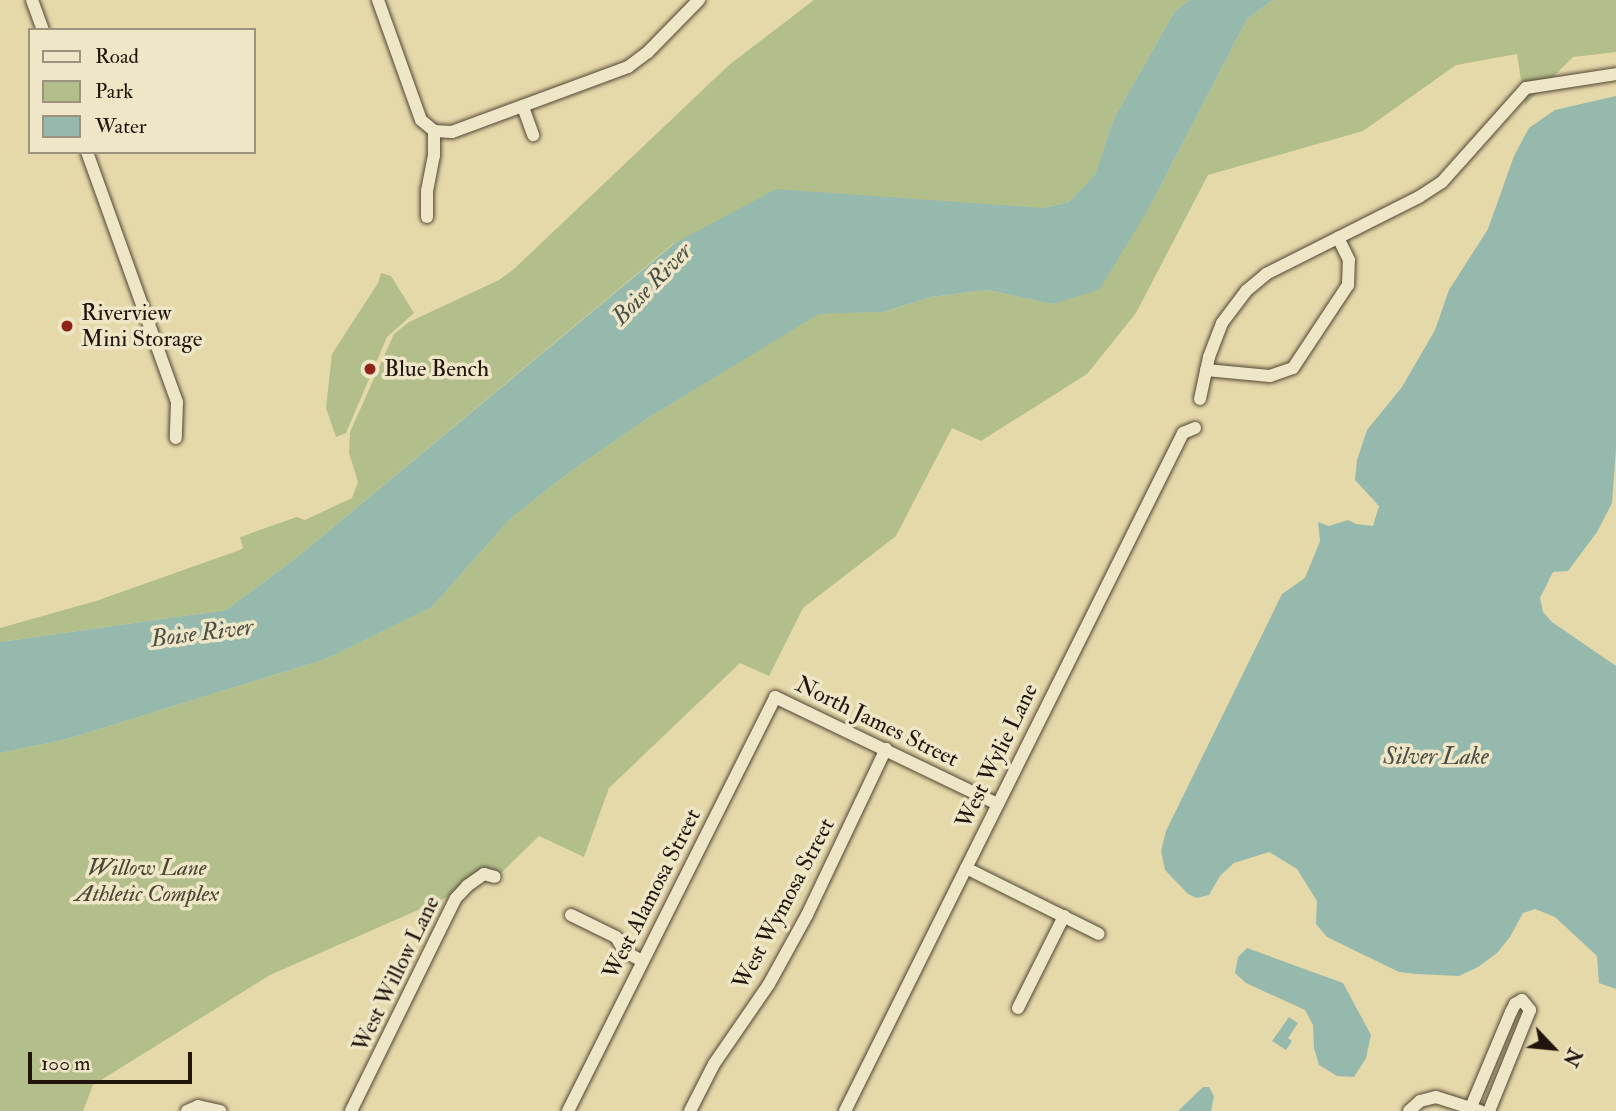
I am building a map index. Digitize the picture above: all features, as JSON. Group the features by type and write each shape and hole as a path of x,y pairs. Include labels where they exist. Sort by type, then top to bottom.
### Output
{"street":[{"path":"32,0 42,28"},
{"path":"379,0 421,120 434,131 452,132 523,107 639,60 699,0"},
{"path":"1200,399 1206,370 1222,323 1246,291 1277,267 1419,197 1442,182 1526,88 1616,74"},
{"path":"523,107 533,135"},
{"path":"427,217 427,191 434,156 434,131"},
{"path":"88,154 177,402 176,438"},
{"path":"1206,370 1270,376 1293,368 1348,285 1349,260 1338,237"},
{"name":"West Wylie Lane","path":"845,1111 1183,433 1195,428"},
{"name":"North James Street","path":"775,697 997,804"},
{"name":"West Alamosa Street","path":"568,1111 775,697"},
{"name":"West Wymosa Street","path":"690,1111 714,1064 769,984 794,938 886,749"},
{"path":"966,868 1099,934"},
{"name":"West Willow Lane","path":"351,1111 456,898 484,874 495,877"},
{"path":"571,915 616,937 624,951 642,961"},
{"path":"1017,1008 1064,916"},
{"path":"1409,1111 1420,1101 1436,1097 1475,1109 1511,1012 1515,1004 1522,1000 1530,1010 1489,1111"},
{"path":"187,1111 198,1106 219,1111"}],"green space":[{"path":"814,0 1190,0 1175,11 1114,118 1095,176 1069,202 1044,208 674,243 296,558 226,610 0,642 0,628 96,601 240,550 243,548 240,537 297,517 305,520 352,498 358,482 349,453 350,432 394,334 409,322 499,280 514,269 729,65"},
{"name":"Willow Lane Athletic Complex","path":"1273,0 1616,0 1616,52 1573,57 1525,105 1517,54 1456,65 1363,131 1208,175 1136,313 1087,374 981,441 952,428 896,536 803,608 769,676 740,663 609,788 584,857 539,836 500,874 270,975 93,1085 83,1111 0,1111 0,753 67,739 326,659 432,607 510,519 571,471 651,416 819,313 883,312 931,297 988,290 1052,304 1149,208 1247,19"},
{"path":"381,273 391,276 414,313 387,337 346,433 336,437 326,408 332,354 378,283"}],"water":[{"name":"Boise River","path":"1190,0 1273,0 1247,19 1149,208 1099,290 1052,304 988,290 931,297 883,312 819,314 651,416 571,471 510,519 432,607 326,659 67,739 0,753 0,642 226,610 296,558 675,243 776,189 1044,208 1069,202 1095,175 1114,118 1175,11"},
{"name":"Silver Lake","path":"1616,96 1616,449 1612,503 1597,532 1568,571 1553,572 1540,598 1543,612 1552,622 1616,666 1616,989 1599,983 1597,956 1555,917 1535,909 1523,913 1510,937 1497,953 1478,967 1459,976 1399,972 1327,937 1316,924 1317,901 1297,869 1269,852 1234,863 1220,876 1209,895 1197,898 1188,894 1165,870 1161,851 1166,831 1282,594 1305,578 1320,541 1318,522 1329,526 1348,520 1373,526 1379,506 1355,480 1357,460 1367,430 1402,387 1435,330 1449,290 1488,229 1514,156 1529,128 1555,110"},
{"path":"1247,948 1343,983 1371,1035 1366,1058 1354,1077 1337,1076 1319,1065 1314,1048 1313,1025 1305,1010 1246,983 1235,973 1238,957"},
{"path":"1289,1017 1298,1023 1288,1038 1292,1041 1286,1050 1272,1041"},
{"path":"1203,1087 1209,1087 1214,1096 1211,1111 1178,1111"}],"place":[{"name":"Riverview Mini Storage","path":"67,326"},
{"name":"Blue Bench","path":"370,369"}]}
